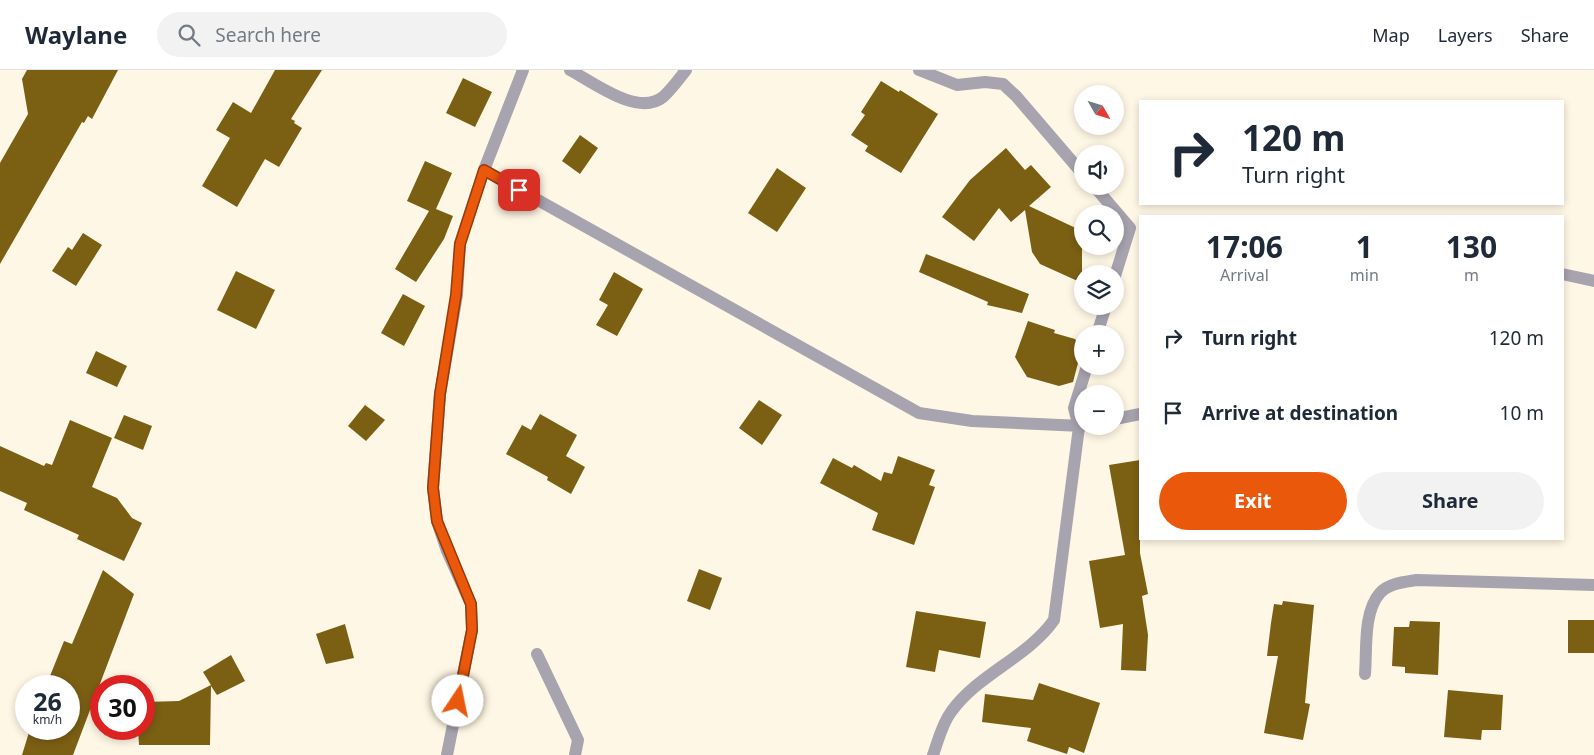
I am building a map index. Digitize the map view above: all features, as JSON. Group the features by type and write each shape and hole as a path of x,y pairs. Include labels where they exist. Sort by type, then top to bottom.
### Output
{"street":[{"path":"447,755 472,630 471,604 437,521 433,488 440,394 456,295 460,244 484,170 523,70"},
{"path":"570,70 626,100 650,104 663,97 686,70"},
{"path":"920,70 957,85 985,82 1003,84 1016,96 1074,164"},
{"path":"484,170 918,413 972,421 1074,426"},
{"path":"1102,195 1130,228 1118,265"},
{"path":"1564,274 1594,281"},
{"path":"1124,417 1139,414"},
{"path":"933,755 950,712 974,688 1044,634 1054,620 1080,435"},
{"path":"1365,674 1370,613 1380,592 1396,583 1425,580 1594,585"},
{"path":"537,654 578,740 575,755"}],"building":[{"path":"27,70 118,70 92,119 88,116 84,123 82,122 0,264 0,163 28,114 22,79"},
{"path":"275,70 322,70 291,119 302,128 279,167 265,159 237,207 202,186 230,138 216,130 233,102 251,113"},
{"path":"463,78 492,92 475,127 446,113"},
{"path":"881,81 899,92 900,90 938,114 901,173 865,151 868,146 851,135 865,115 861,112"},
{"path":"580,135 598,148 580,174 562,161"},
{"path":"1006,148 1025,170 1031,165 1051,187 1029,206 1074,227 1074,255 1082,255 1082,265 1074,265 1074,279 1040,264 1032,252 1025,210 1011,222 999,208 974,241 942,217 970,180"},
{"path":"425,161 452,173 436,209 453,216 444,239 416,282 395,269 429,211 407,201"},
{"path":"777,168 806,188 777,232 748,213"},
{"path":"83,233 102,245 76,286 52,271 68,247 72,250"},
{"path":"926,254 1029,294 1022,313 987,305 988,302 919,272"},
{"path":"236,271 275,290 256,329 217,310"},
{"path":"614,272 643,289 617,336 596,325 608,305 599,300"},
{"path":"403,294 425,306 404,346 381,333"},
{"path":"1028,321 1055,330 1054,333 1074,339 1075,375 1073,382 1059,386 1027,377 1015,357"},
{"path":"96,351 127,366 117,387 86,373"},
{"path":"759,400 782,415 762,445 739,428"},
{"path":"365,405 385,420 366,441 348,426"},
{"path":"540,414 577,435 566,456 585,467 571,494 547,480 548,477 506,454 522,425 531,430"},
{"path":"124,415 152,426 143,450 114,438"},
{"path":"70,420 112,438 92,487 117,498 132,518 142,523 124,561 77,539 79,535 24,510 27,503 0,491 0,446 44,466 46,463 52,465"},
{"path":"898,456 935,470 929,485 935,487 914,545 872,530 878,513 820,483 833,458 852,468 854,465 881,481 884,472 892,474"},
{"path":"1139,460 1139,540 1148,594 1142,596 1148,635 1146,671 1121,670 1123,624 1100,628 1089,561 1125,555 1109,465"},
{"path":"699,569 722,578 710,610 687,601"},
{"path":"103,570 134,594 103,675 90,675 90,710 80,737 80,675 50,675 64,641 72,644"},
{"path":"1283,601 1314,605 1305,703 1310,704 1303,740 1264,733 1278,656 1267,656 1271,623 1274,604 1282,605"},
{"path":"916,611 986,622 980,658 939,650 935,672 906,667"},
{"path":"1568,620 1594,620 1594,653 1568,653"},
{"path":"1410,621 1440,622 1438,675 1405,673 1405,667 1392,666 1394,627 1409,627"},
{"path":"345,624 354,658 326,664 316,634"},
{"path":"231,655 245,681 217,695 211,686 210,745 139,745 139,740 155,740 155,702 179,701 211,685 203,672"},
{"path":"1039,683 1100,703 1084,753 1069,747 1067,754 1027,741 1031,728 982,722 985,694 1033,700"},
{"path":"1448,690 1503,695 1501,730 1482,730 1481,740 1444,737"},
{"path":"27,740 79,740 73,755 22,755"}],"route":[{"path":"458,701 472,630 471,604 460,576 447,551 437,521 433,488 440,394 456,295 460,244 484,170 519,190"}]}
